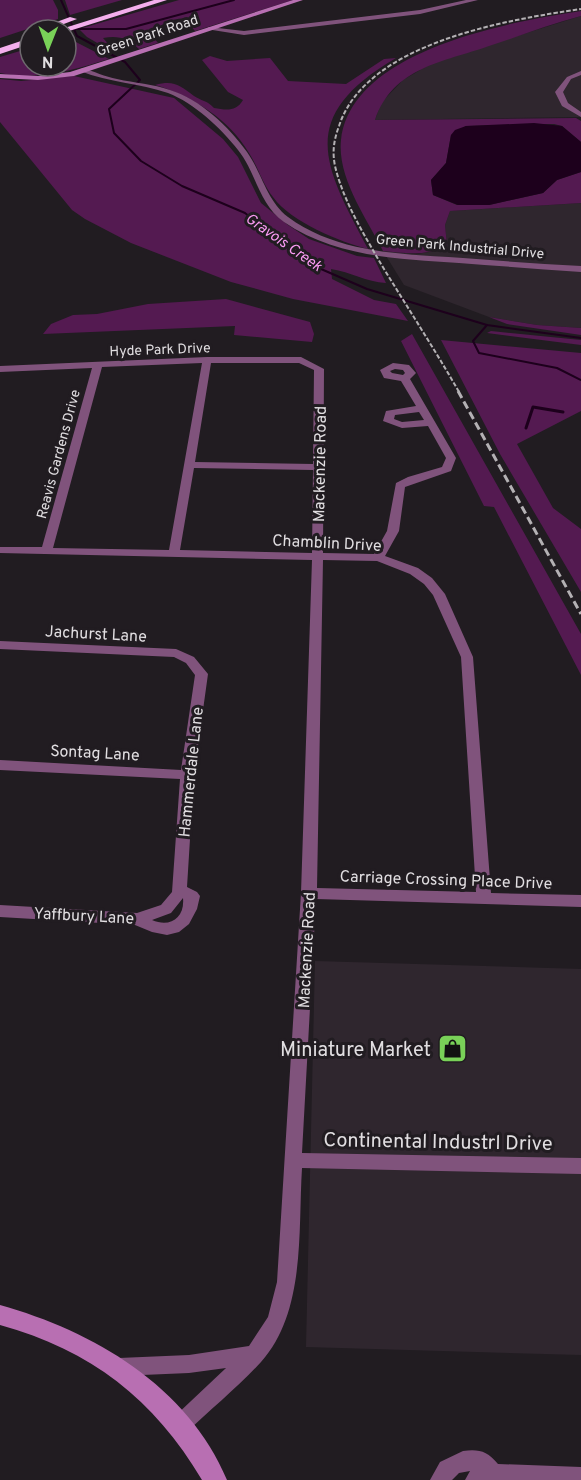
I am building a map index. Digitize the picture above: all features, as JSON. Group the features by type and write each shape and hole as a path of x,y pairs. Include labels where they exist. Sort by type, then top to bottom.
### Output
{"highway":[{"path":"78,23 138,0"},
{"path":"78,20 163,0"},
{"path":"0,43 18,37"},
{"path":"0,51 18,45"}],"street":[{"name":"Green Park Road","path":"0,76 47,77 82,70 300,0"},
{"path":"209,29 244,33 420,12 475,0"},
{"name":"Green Park Industrial Drive","path":"82,70 182,98 221,128 248,158 268,199 284,218 319,235 360,251 383,255 581,269"},
{"path":"581,73 569,78 559,92 565,104 581,115"},
{"path":"174,553 207,360"},
{"name":"Hyde Park Drive","path":"0,369 207,360 301,360 320,369"},
{"name":"Reavis Gardens Drive","path":"47,550 98,365"},
{"name":"Mackenzie Road","path":"180,1425 255,1354 277,1320 282,1304 288,1263 309,893 318,556 320,369"},
{"path":"378,558 393,531 400,485 412,479 447,469 451,464 451,458 405,378"},
{"path":"424,408 390,413 388,421 402,425 432,423"},
{"path":"189,465 319,467"},
{"name":"Chamblin Drive","path":"0,550 378,558 414,571 428,580 439,594 467,657 484,897"},
{"name":"Jachurst Lane","path":"0,645 176,653 190,660"},
{"name":"Hammerdale Lane","path":"166,909 179,893 187,775 202,674 190,660"},
{"name":"Sontag Lane","path":"0,765 187,775"},
{"path":"137,919 160,929 174,927 184,920 192,908 192,896 179,889"},
{"name":"Carriage Crossing Place Drive","path":"309,893 581,901"},
{"name":"Yaffbury Lane","path":"0,911 137,919 166,909"},
{"name":"Continental Industrl Drive","path":"293,1160 581,1166"},
{"path":"0,1315 57,1332 119,1367 148,1390 180,1425 215,1480"},
{"path":"119,1367 189,1364 255,1354"},
{"path":"440,1480 451,1465 466,1459 482,1461 484,1477 581,1477"}],"shaded area":[{"path":"0,0 53,0 58,10 58,18 18,18 18,32 0,38"},
{"path":"65,0 122,0 70,15"},
{"path":"179,0 293,0 195,31 184,18 169,21 156,33 154,38 158,43 139,49 127,40 113,37 103,38 110,46 106,48 87,37 79,29"},
{"path":"581,11 581,16 422,69 394,88 383,102 375,120 576,118 581,121 581,142 562,126 554,124 466,126 451,135 446,163 431,180 433,195 457,205 489,205 543,193 557,180 581,172 581,203 450,211 445,225 447,245 424,253 383,251 354,198 344,169 341,140 351,109 373,83 402,63 438,46 515,23"},
{"path":"581,16 581,117 375,120 381,103 403,80 434,62"},
{"path":"78,43 109,59 78,68"},
{"path":"18,52 18,75 0,73 0,57"},
{"path":"210,56 227,61 270,58 288,81 346,84 384,59 396,58 364,80 343,101 331,122 328,144 331,167 339,192 368,249 330,236 292,215 269,192 249,153 231,130 196,102 155,85 176,84 214,108 227,110 237,107 243,100 228,92 202,60"},
{"path":"78,77 174,98 223,139 238,157 261,203 288,225 309,239 357,256 374,258 386,283 331,269 332,279 374,300 396,304 408,321 293,299 231,282 131,243 85,219 72,210 0,122 0,79 21,81"},
{"path":"534,123 562,126 581,142 581,172 557,180 543,193 489,205 458,205 433,195 431,180 446,163 451,135 455,130 466,126"},
{"path":"581,203 581,328 537,325 489,317 404,285 383,251 418,254 447,246 445,225 450,211"},
{"path":"226,299 310,322 314,334 312,342 234,335 235,326 43,334 51,324 73,315 97,314 148,304"},
{"path":"489,317 537,325 581,328 581,335 507,324"},
{"path":"491,331 581,340 581,345 487,333"},
{"path":"412,334 581,634 581,675 494,507 484,506 401,341"},
{"path":"441,340 581,353 581,411 517,444 553,508 581,529 581,592 500,454"},
{"path":"315,961 581,969 581,1355 306,1347"}],"waterway":[{"name":"Gravois Creek","path":"61,0 69,18"},
{"path":"78,29 126,29 234,0"},
{"name":"Gravois Creek","path":"78,37 125,62 140,80 109,109 114,133 141,161 182,186 245,213 295,253 321,269 367,289 487,325"},
{"name":"Gravois Creek","path":"487,325 581,338"},
{"path":"487,325 473,341 479,353 557,368 581,380"},
{"path":"526,428 533,407 563,412"}],"railway":[{"path":"459,392 381,264 348,204 334,161 337,131 354,98 378,74 408,55 442,40 479,29 515,20 581,9"},
{"path":"458,391 581,614"}],"place":[{"name":"Miniature Market","path":"452,1049"}]}
